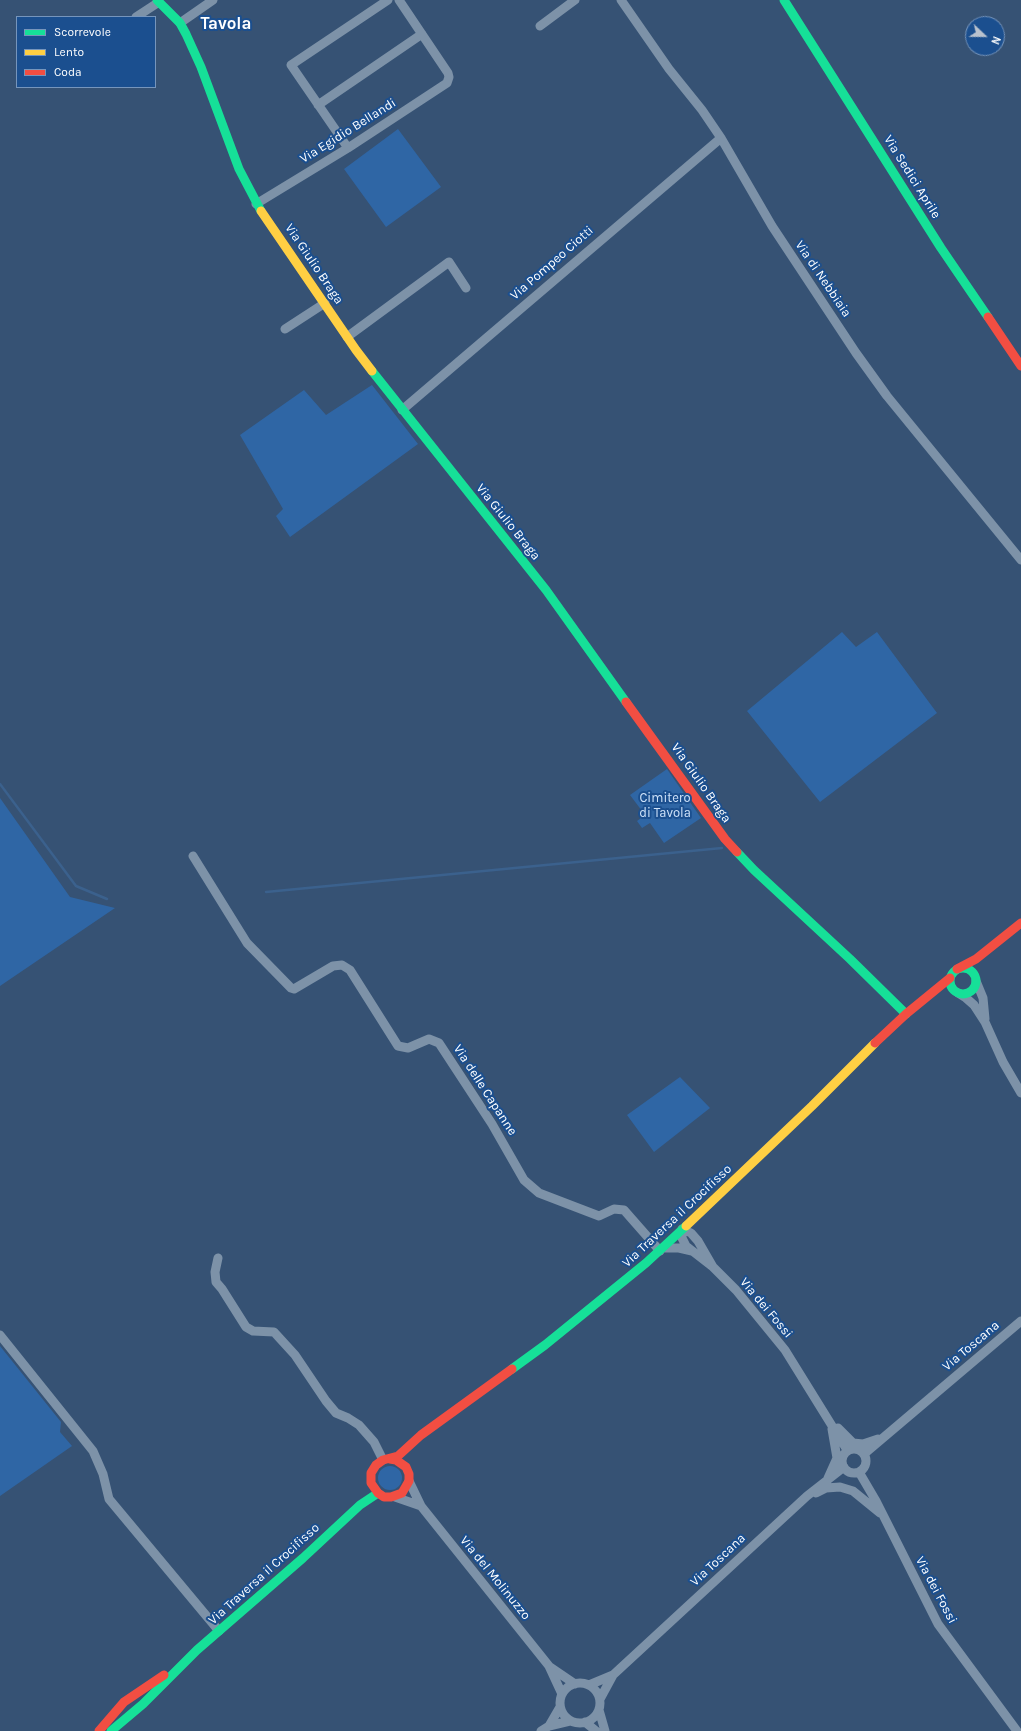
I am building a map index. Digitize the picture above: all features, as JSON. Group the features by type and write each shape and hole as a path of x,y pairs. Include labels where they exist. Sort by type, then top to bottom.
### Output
{"street":[{"path":"180,23 213,0"},
{"path":"348,148 291,65 388,0"},
{"path":"318,105 422,34 399,0"},
{"path":"540,26 575,0"},
{"name":"Via di Nebbiaia","path":"621,0 669,69 702,110 721,138 772,226 856,353 911,426 1021,560"},
{"name":"Via Sedici Aprile","path":"784,0 941,248 1021,366"},
{"path":"137,16 158,1"},
{"name":"Via Giulio Braga","path":"158,1 180,23 201,67 239,169 256,204 347,337 402,410 546,590 725,839 754,870 850,959 906,1014"},
{"name":"Via Egidio Bellandi","path":"256,204 348,148 444,85 449,77 446,68 422,34"},
{"name":"Via Pompeo Ciotti","path":"402,410 721,138"},
{"path":"347,337 449,262 466,288"},
{"path":"285,329 325,303"},
{"name":"Via delle Capanne","path":"193,856 247,943 291,988 294,988 333,966 342,965 350,970 398,1046 408,1048 429,1038 439,1043 492,1124 524,1180 539,1193 599,1216 614,1210 624,1210 662,1250"},
{"path":"1021,923 976,959 954,971 950,978 950,986 955,992 966,998 974,1005 985,1022 1003,1062 1021,1093"},
{"path":"955,992 962,994 970,992 974,989 978,967 989,948"},
{"path":"958,969 969,969 976,979 983,998 985,1022"},
{"name":"Via Traversa il Crocifisso","path":"360,1505 371,1483 370,1477 373,1468 387,1459 398,1456 421,1435 545,1345 608,1296 662,1250 906,1014 950,978"},
{"name":"Via Traversa il Crocifisso","path":"932,994 944,990 955,992"},
{"name":"Via dei Fossi","path":"694,1219 698,1242"},
{"name":"Via dei Fossi","path":"713,1267 698,1242 690,1233 682,1230 683,1242 713,1267 736,1290 785,1350 830,1420 847,1450"},
{"name":"Via dei Fossi","path":"662,1250 679,1248 692,1251"},
{"path":"218,1258 215,1272 216,1282 246,1327 253,1331 274,1332 294,1355 326,1402 336,1413 359,1425 387,1459 402,1463 409,1474 409,1481 404,1491 395,1496 384,1496 378,1493 371,1483"},
{"name":"Via Toscana","path":"864,1454 882,1437 1021,1321"},
{"path":"0,1335 93,1451 103,1474 109,1499 219,1631"},
{"path":"830,1420 852,1443 867,1443 882,1437"},
{"path":"828,1479 837,1458 830,1420"},
{"name":"Via Traversa il Crocifisso","path":"402,1463 421,1435"},
{"path":"858,1449 864,1454 866,1464 859,1472 852,1473 844,1467 843,1456 847,1450 858,1449"},
{"name":"Via Toscana","path":"600,1699 613,1675 807,1496 844,1467"},
{"name":"Via dei Fossi","path":"859,1472 883,1515 938,1624 1017,1731"},
{"name":"Via del Molinuzzo","path":"409,1481 420,1506 549,1666 562,1694"},
{"path":"807,1496 826,1488 840,1487 853,1491 883,1515"},
{"name":"Via Traversa il Crocifisso","path":"111,1731 143,1704 185,1661 360,1505 378,1493"},
{"name":"Via del Molinuzzo","path":"395,1496 420,1506"},
{"name":"Via Traversa il Crocifisso","path":"100,1731 124,1702 185,1661"},
{"name":"Via del Molinuzzo","path":"549,1666 575,1684"},
{"name":"Via Toscana","path":"589,1685 613,1675"},
{"path":"599,1710 596,1716 585,1722 575,1723 570,1721 560,1707 562,1694 570,1686 575,1684 589,1685 594,1689 600,1699 599,1710 605,1731"},
{"path":"545,1728 560,1707"},
{"path":"545,1728 570,1721"},
{"path":"585,1722 596,1731"}],"green space":[{"path":"398,129 441,187 386,227 344,169"},
{"path":"372,385 418,444 290,537 276,516 283,509 240,435 304,390 326,415"},
{"path":"842,632 856,647 877,632 937,713 820,802 747,711"},
{"name":"Cimitero di Tavola","path":"667,769 701,818 664,843 650,823 642,828 637,821 645,815 630,795"},
{"path":"0,798 70,897 115,908 0,986"},
{"path":"680,1077 710,1108 654,1152 627,1115"},
{"path":"0,1346 61,1422 60,1432 72,1446 0,1496"},
{"path":"390,1466 398,1470 402,1478 398,1486 390,1490 382,1486 378,1478 382,1470"}],"waterway":[{"path":"0,784 76,886 107,899"},
{"path":"266,892 722,848"}],"traffic: fast":[{"path":"157,0 180,23 186,34 201,67 239,169 261,211"},
{"path":"784,0 941,248 988,317"},
{"path":"372,371 546,590 626,702"},
{"path":"737,852 754,870 850,959 906,1014"},
{"path":"963,968 972,972 976,981 972,990 963,994 954,990 950,981 954,972 963,968"},
{"path":"512,1369 545,1345 646,1263 686,1226"},
{"path":"111,1731 143,1704 197,1650 303,1558 360,1505 378,1493"}],"traffic: slow":[{"path":"261,211 372,371"},
{"path":"686,1226 812,1106 875,1043"}],"traffic: jam":[{"path":"988,317 1021,366"},
{"path":"626,702 725,839 737,852"},
{"path":"957,969 976,959 1021,923"},
{"path":"875,1043 906,1014 950,978"},
{"path":"390,1459 396,1460 406,1467 409,1474 409,1481 402,1493 391,1497 384,1497 378,1493 371,1483 371,1473 376,1465 383,1460 398,1456 421,1435 512,1369"},
{"path":"99,1731 124,1702 164,1675"}],"district":[{"name":"Tavola","path":"226,24"}]}
